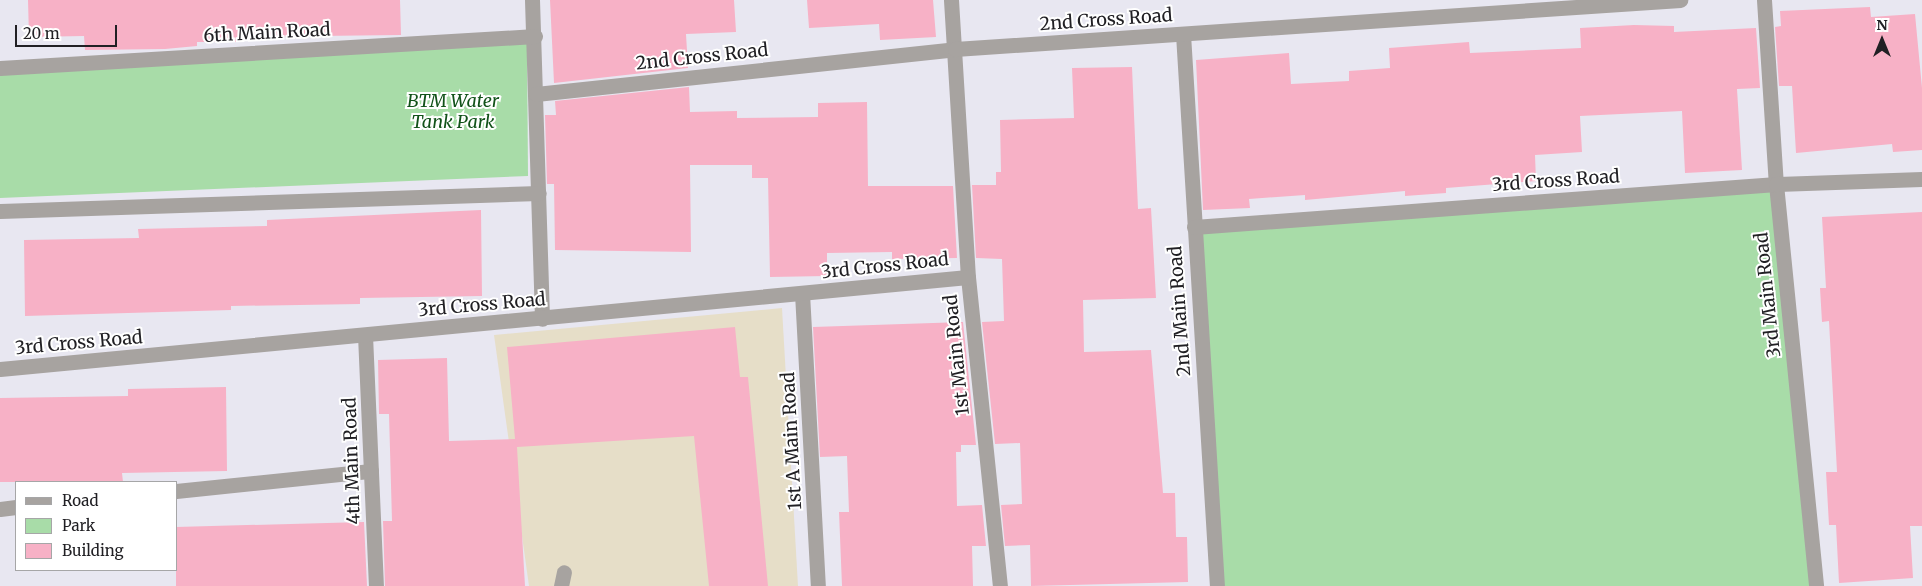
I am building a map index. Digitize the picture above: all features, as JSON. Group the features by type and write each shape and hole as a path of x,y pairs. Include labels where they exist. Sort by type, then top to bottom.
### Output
{"street":[{"path":"532,0 536,36 542,319"},
{"name":"1st Main Road","path":"951,0 968,277 1000,586"},
{"name":"2nd Cross Road","path":"536,94 955,49 1680,0"},
{"name":"3rd Main Road","path":"1764,0 1776,184 1816,586"},
{"name":"2nd Main Road","path":"1183,34 1217,586"},
{"name":"6th Main Road","path":"0,68 536,36"},
{"name":"3rd Cross Road","path":"1194,227 1776,184 1922,179"},
{"path":"0,211 539,193"},
{"name":"3rd Cross Road","path":"0,369 542,319 968,277"},
{"name":"1st A Main Road","path":"802,293 818,586"},
{"name":"4th Main Road","path":"365,335 376,586"},
{"path":"178,491 371,471"},
{"path":"0,509 15,507"}],"shaded area":[{"path":"782,308 798,586 529,586 494,335"}],"green space":[{"name":"BTM Water Tank Park","path":"527,41 528,176 0,198 0,70"},
{"path":"1776,184 1816,586 1217,586 1194,227"}],"building":[{"path":"28,0 400,0 401,35 236,37 236,42 197,42 197,46 165,49 85,50 84,36 29,37"},
{"path":"550,0 734,0 736,32 686,34 688,68 554,83"},
{"path":"807,0 933,0 936,37 880,40 879,24 809,28"},
{"path":"1870,7 1871,17 1915,14 1922,88 1922,150 1893,152 1892,144 1796,153 1792,86 1779,86 1775,27 1781,26 1780,11"},
{"path":"1634,25 1674,26 1674,32 1756,28 1760,88 1737,89 1742,170 1685,173 1682,111 1580,116 1582,152 1535,155 1536,181 1446,188 1446,193 1405,196 1405,191 1305,200 1305,195 1249,199 1250,208 1203,210 1196,60 1289,53 1291,84 1349,81 1349,71 1390,68 1389,48 1469,42 1470,53 1581,48 1580,28"},
{"path":"1132,67 1138,209 1151,208 1156,298 1083,300 1084,352 1151,350 1163,493 1175,493 1176,537 1187,537 1188,582 1031,586 1030,545 1005,546 1001,505 1022,504 1020,443 995,444 982,322 1004,321 1002,259 976,258 972,185 996,185 996,172 1001,172 1000,120 1074,118 1072,68"},
{"path":"689,87 690,112 737,111 737,118 818,117 818,103 867,102 868,186 953,186 957,258 892,259 892,252 827,253 827,276 770,277 768,178 752,178 752,165 690,165 691,252 555,250 554,184 547,184 545,115 556,115 555,101"},
{"path":"481,210 482,296 360,298 360,304 231,306 231,310 25,316 24,240 139,238 138,229 267,226 267,220"},
{"path":"1922,212 1922,526 1910,526 1913,578 1839,583 1836,525 1829,525 1826,472 1837,472 1829,321 1822,322 1820,288 1826,288 1822,217"},
{"path":"963,322 976,445 961,445 961,452 956,452 957,506 982,505 986,546 972,546 973,586 842,586 839,512 849,512 847,456 820,457 813,327"},
{"path":"735,327 740,377 748,377 768,586 709,586 694,436 517,447 525,586 385,586 383,521 392,521 389,414 379,414 378,360 447,358 449,441 515,439 507,347"},
{"path":"226,387 227,471 122,473 123,481 0,482 0,398 128,396 128,389"},
{"path":"364,522 367,586 176,586 178,527"}]}
